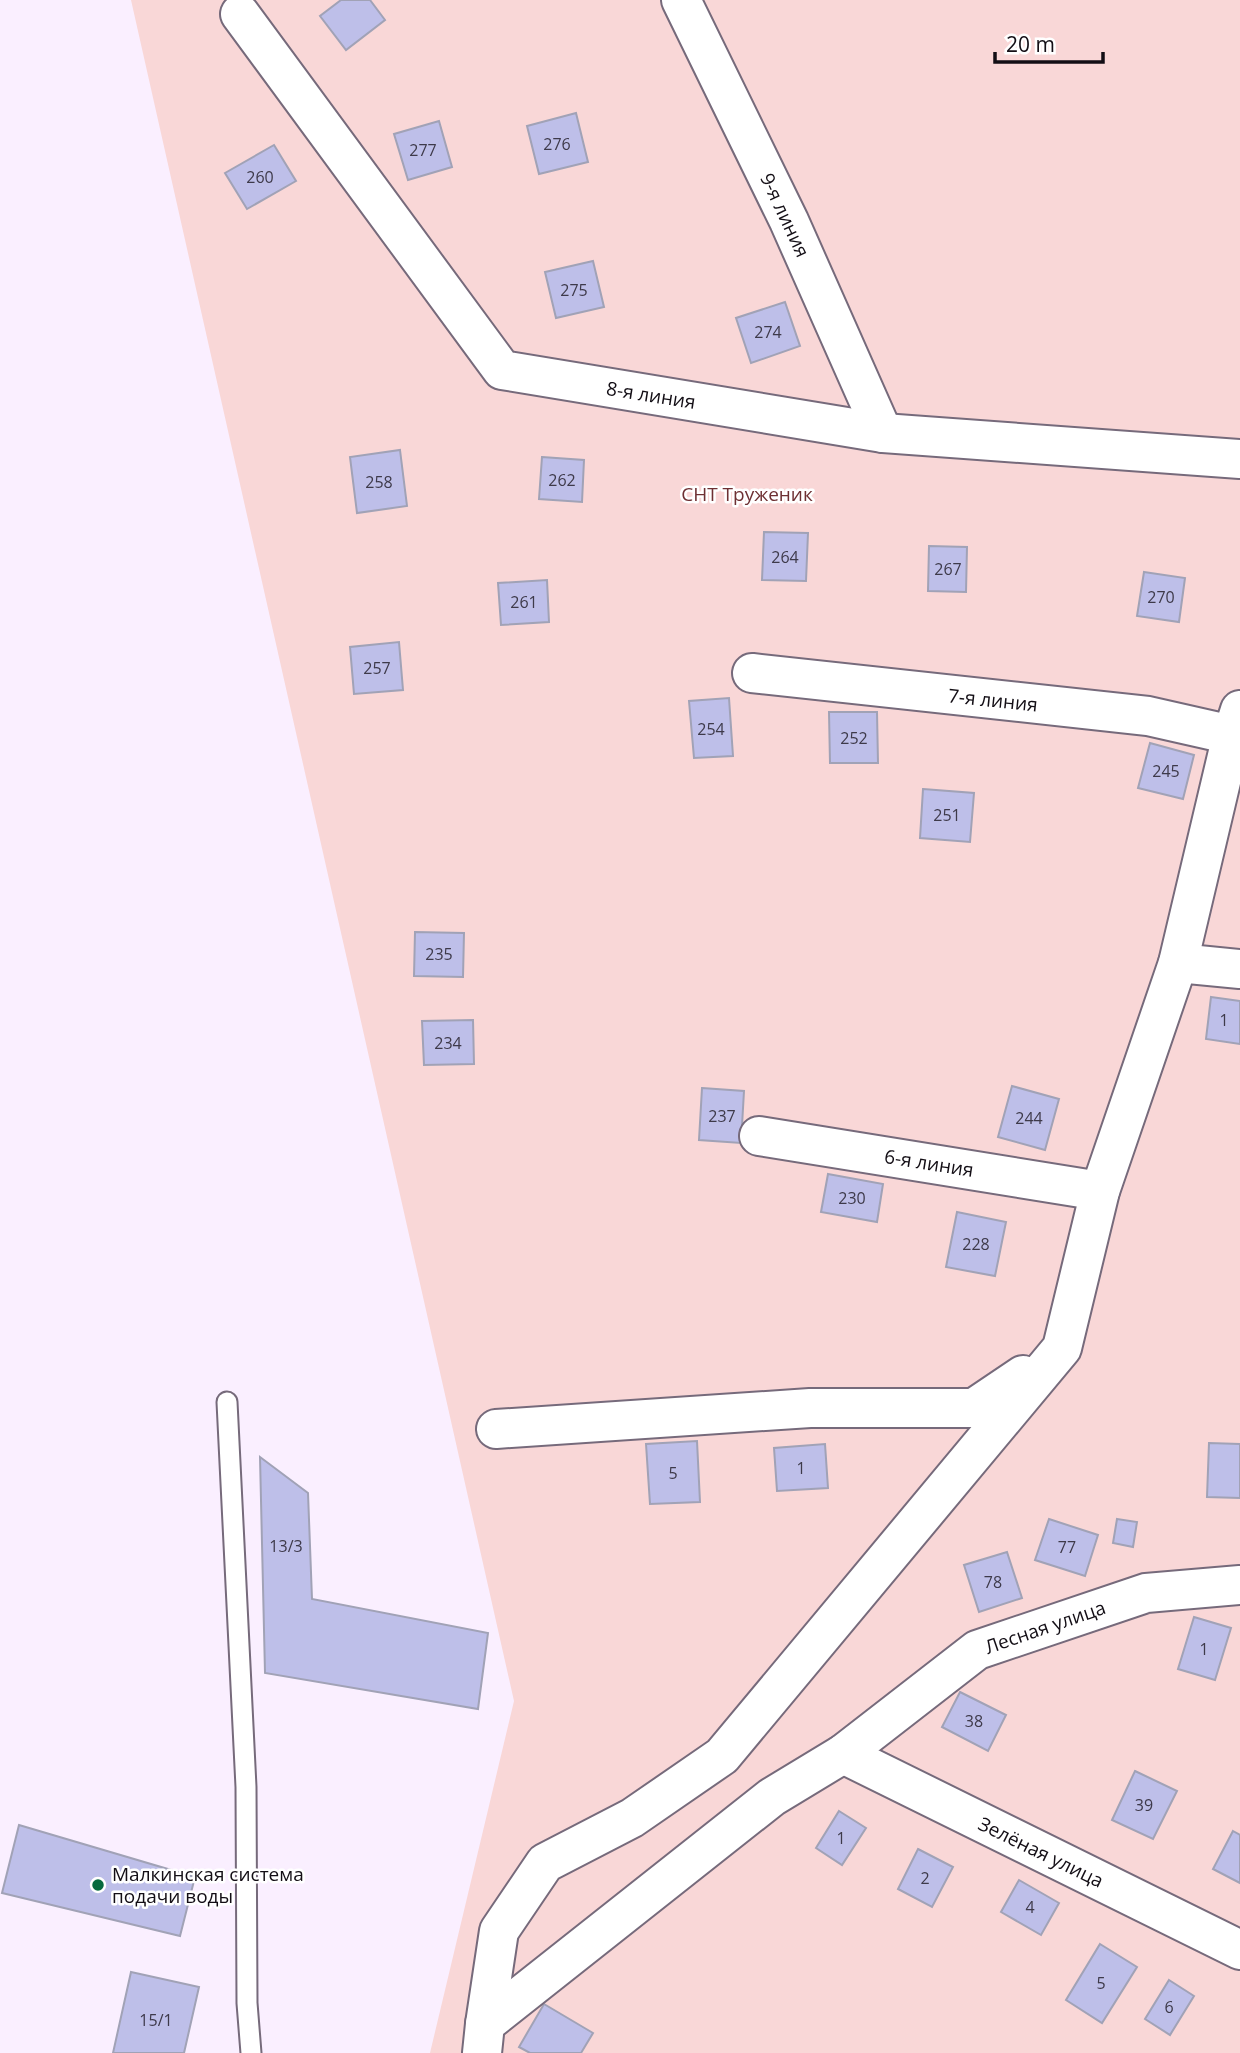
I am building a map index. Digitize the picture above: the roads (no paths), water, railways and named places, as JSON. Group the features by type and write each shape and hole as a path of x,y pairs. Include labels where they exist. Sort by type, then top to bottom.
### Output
{"street":[{"name":"9-я линия","path":"681,0 789,221 883,433"},
{"name":"8-я линия","path":"240,14 502,370 883,433 1240,459"},
{"name":"7-я линия","path":"751,673 1147,716 1236,723"},
{"path":"483,2039 499,1931 545,1863 632,1818 722,1756 1062,1348 1100,1191 1178,963 1236,723"},
{"path":"1178,963 1240,969"},
{"name":"6-я линия","path":"759,1136 1100,1191"},
{"path":"496,1429 810,1408 974,1408 1062,1348"},
{"name":"Лесная улица","path":"483,2039 772,1797 843,1754 977,1650 1146,1593 1240,1585"},
{"name":"Зелёная улица","path":"843,1754 1240,1950"}],"lane":[{"path":"227,1402 246,1787 247,2003 251,2053"}],"place":[{"name":"Малкинская система подачи воды","path":"98,1885"}],"park label":[{"name":"СНТ Труженик","path":"747,494"}]}
